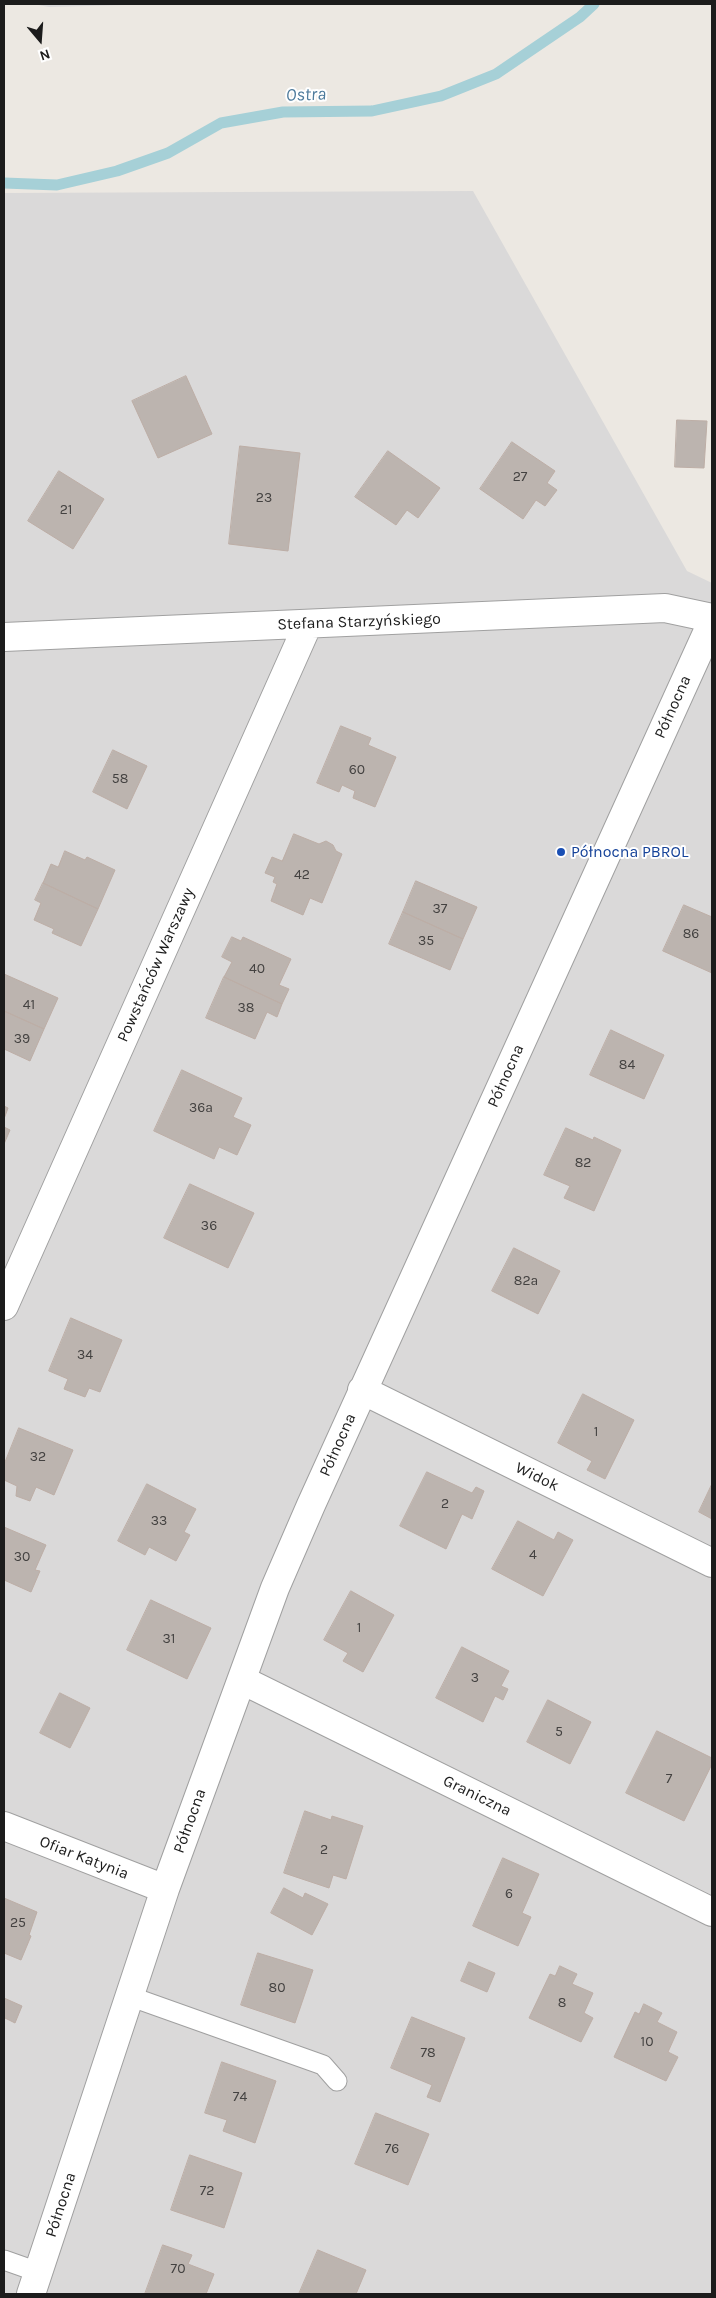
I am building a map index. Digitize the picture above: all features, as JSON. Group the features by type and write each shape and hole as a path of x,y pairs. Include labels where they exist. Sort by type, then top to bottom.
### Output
{"street":[{"name":"Stefana Starzyńskiego","path":"4,637 665,608 712,620"},
{"name":"Północna","path":"34,2283 165,1889 275,1588 362,1390 712,620"},
{"name":"Powstańców Warszawy","path":"4,1306 308,624"},
{"name":"Widok","path":"362,1390 712,1563"},
{"name":"Graniczna","path":"242,1680 712,1912"},
{"name":"Ofiar Katynia","path":"4,1826 165,1889"}],"lane":[{"path":"129,1996 323,2065 337,2081"},
{"path":"4,2260 34,2283"}],"shaded area":[{"path":"33,4 163,4 49,7"},
{"path":"473,191 687,571 712,583 712,2294 4,2294 4,193"}],"building":[{"path":"186,376 212,434 158,458 132,401"},
{"path":"677,420 707,421 704,468 675,467"},
{"path":"512,442 555,471 547,483 557,490 545,506 536,500 523,519 480,489"},
{"path":"240,446 300,453 288,551 229,544"},
{"path":"388,451 440,488 418,518 407,510 396,525 355,497"},
{"path":"59,471 104,499 73,549 28,521"},
{"path":"341,726 371,738 368,745 396,757 375,807 353,798 355,791 342,785 339,792 317,783"},
{"path":"113,750 147,766 127,809 93,792"},
{"path":"294,834 319,844 326,841 342,854 322,903 310,898 303,915 271,901 277,884 273,882 275,877 265,873 272,857 282,861"},
{"path":"65,851 85,860 87,857 115,870 98,909 43,883 51,864 58,867"},
{"path":"416,881 477,907 463,939 403,912"},
{"path":"43,883 98,909 81,946 52,933 54,929 34,920 41,903 35,900"},
{"path":"684,905 712,917 712,973 663,951"},
{"path":"403,912 463,939 450,970 389,944"},
{"path":"232,937 241,941 243,937 291,959 279,985 289,989 282,1004 224,977 232,962 222,957"},
{"path":"4,974 58,998 44,1029 4,1011"},
{"path":"224,977 282,1004 277,1017 267,1012 255,1039 206,1018"},
{"path":"4,1011 44,1029 30,1061 4,1049"},
{"path":"611,1030 664,1055 644,1099 590,1075"},
{"path":"182,1070 242,1098 233,1117 251,1125 237,1155 219,1147 214,1159 154,1131"},
{"path":"4,1106 8,1108 4,1119"},
{"path":"4,1127 10,1130 4,1144"},
{"path":"566,1128 593,1140 594,1137 621,1150 594,1211 564,1198 570,1186 544,1175"},
{"path":"190,1184 254,1213 228,1268 164,1238"},
{"path":"514,1248 560,1271 538,1314 492,1291"},
{"path":"71,1318 122,1340 100,1392 89,1388 85,1397 64,1389 68,1379 49,1371"},
{"path":"583,1394 634,1420 605,1479 587,1470 592,1461 558,1443"},
{"path":"19,1428 73,1450 54,1495 36,1487 30,1501 16,1496 17,1486 4,1480 4,1465"},
{"path":"427,1472 472,1493 476,1487 484,1491 472,1519 462,1514 446,1549 400,1526"},
{"path":"147,1484 196,1509 184,1532 190,1535 176,1561 149,1547 145,1555 118,1541"},
{"path":"712,1484 712,1519 699,1512"},
{"path":"518,1521 554,1540 558,1532 573,1540 543,1596 492,1569"},
{"path":"4,1527 46,1545 35,1570 40,1571 31,1592 4,1580"},
{"path":"351,1591 394,1615 363,1672 343,1661 348,1653 324,1640"},
{"path":"151,1600 211,1628 187,1679 127,1650"},
{"path":"462,1647 509,1671 501,1686 508,1689 503,1700 495,1696 483,1722 436,1698"},
{"path":"60,1693 90,1708 70,1748 40,1733"},
{"path":"548,1700 591,1722 570,1764 527,1742"},
{"path":"657,1731 712,1758 712,1764 684,1821 626,1793"},
{"path":"305,1811 331,1820 332,1816 363,1826 346,1879 333,1875 329,1888 284,1873"},
{"path":"503,1858 539,1874 522,1913 531,1917 518,1946 473,1926"},
{"path":"284,1888 303,1898 305,1893 328,1904 312,1935 271,1913"},
{"path":"4,1898 37,1912 29,1935 31,1936 21,1960 4,1953"},
{"path":"258,1953 313,1970 295,2023 241,2005"},
{"path":"469,1962 495,1973 487,1992 461,1981"},
{"path":"560,1966 577,1974 572,1984 593,1993 584,2013 593,2018 581,2042 529,2018 550,1974 555,1976"},
{"path":"4,1998 22,2006 15,2023 5,2018 4,2020"},
{"path":"644,2004 662,2013 657,2022 677,2032 668,2052 678,2057 666,2081 614,2057 635,2012 639,2014"},
{"path":"412,2017 465,2038 440,2102 427,2097 432,2085 391,2068"},
{"path":"222,2062 276,2081 255,2143 223,2131 227,2120 205,2113"},
{"path":"376,2113 429,2134 408,2185 355,2164"},
{"path":"190,2155 242,2173 224,2228 171,2210"},
{"path":"163,2245 192,2255 188,2264 214,2274 206,2294 145,2294"},
{"path":"318,2250 366,2270 356,2294 299,2294"}],"waterway":[{"name":"Ostra","path":"4,183 57,185 117,171 168,153 221,123 283,112 372,111 441,96 496,74 580,17 594,4"}],"place":[{"name":"Północna PBROL","path":"561,852"}]}
